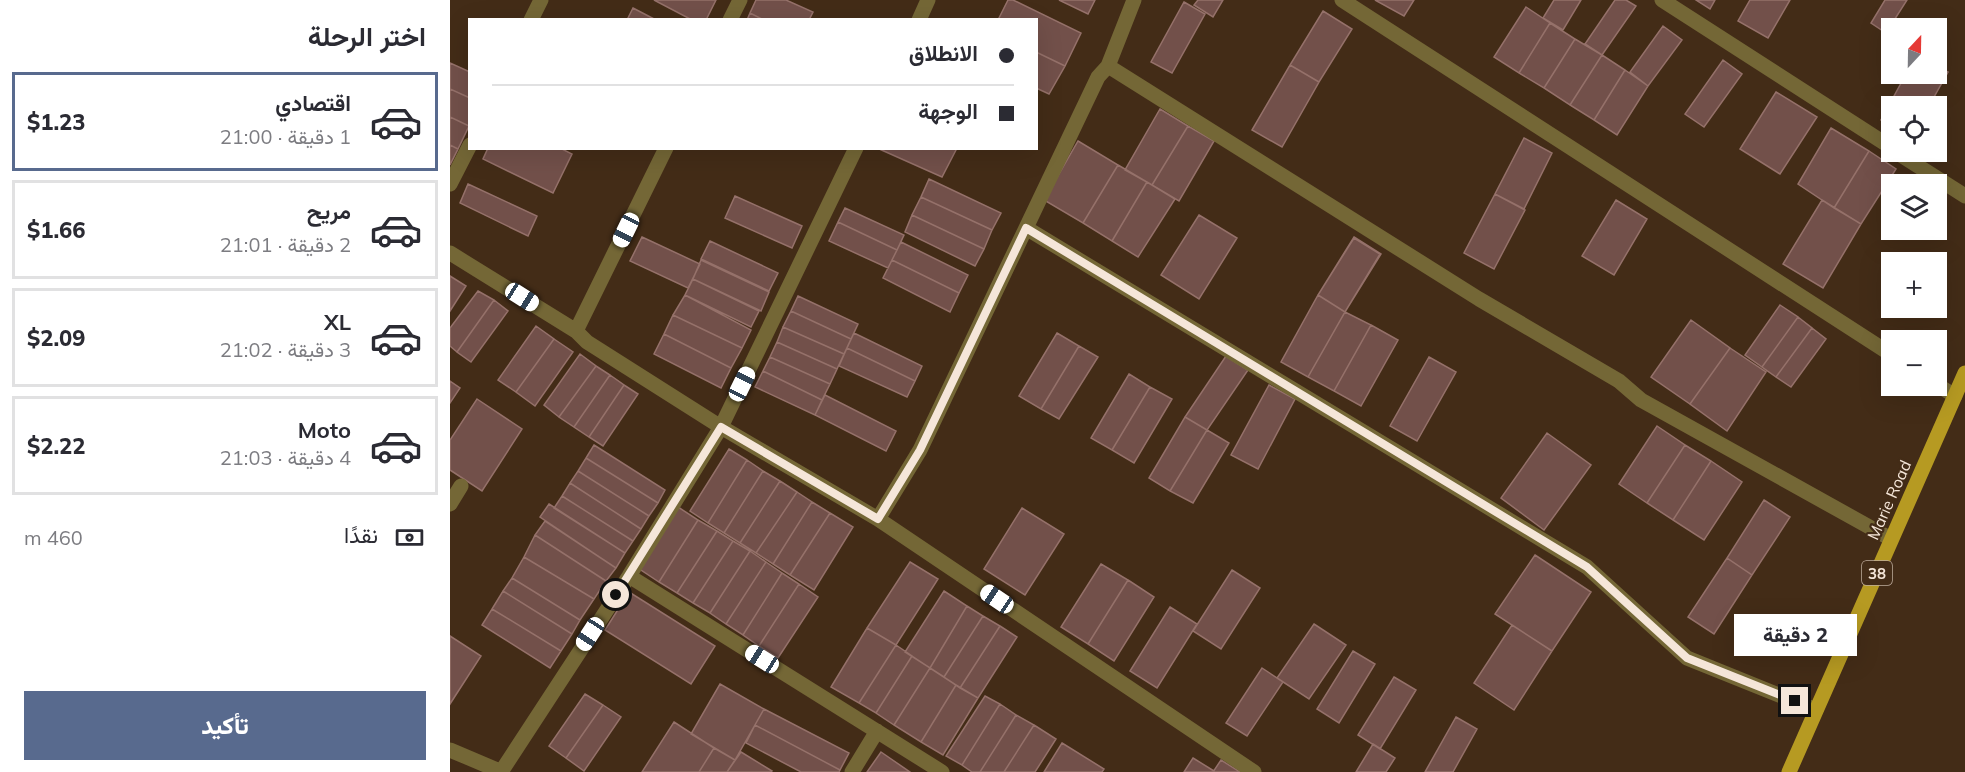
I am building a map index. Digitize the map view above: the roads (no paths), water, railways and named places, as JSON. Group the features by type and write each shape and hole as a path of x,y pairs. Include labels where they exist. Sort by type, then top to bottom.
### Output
{"main road":[{"name":"Marie Road","path":"1789,772 1965,373"}],"street":[{"path":"532,18 541,0"},
{"path":"731,18 740,0"},
{"path":"920,18 928,0"},
{"path":"878,519 920,450 1098,77 1108,66 1134,0"},
{"path":"1342,0 1881,348"},
{"path":"1662,0 1881,141"},
{"path":"1108,66 1469,293 1619,381 1641,400 1891,539"},
{"path":"450,184 468,149"},
{"path":"576,331 665,150"},
{"path":"450,750 502,772 629,576 721,427 855,150"},
{"path":"1912,162 1965,196"},
{"path":"1026,228 1587,567 1687,658 1816,710"},
{"path":"450,253 576,331 587,342 721,427 878,519 1254,772"},
{"path":"1947,391 1955,396"},
{"path":"450,504 461,486"},
{"path":"629,576 942,772"},
{"path":"852,772 877,731"}]}
